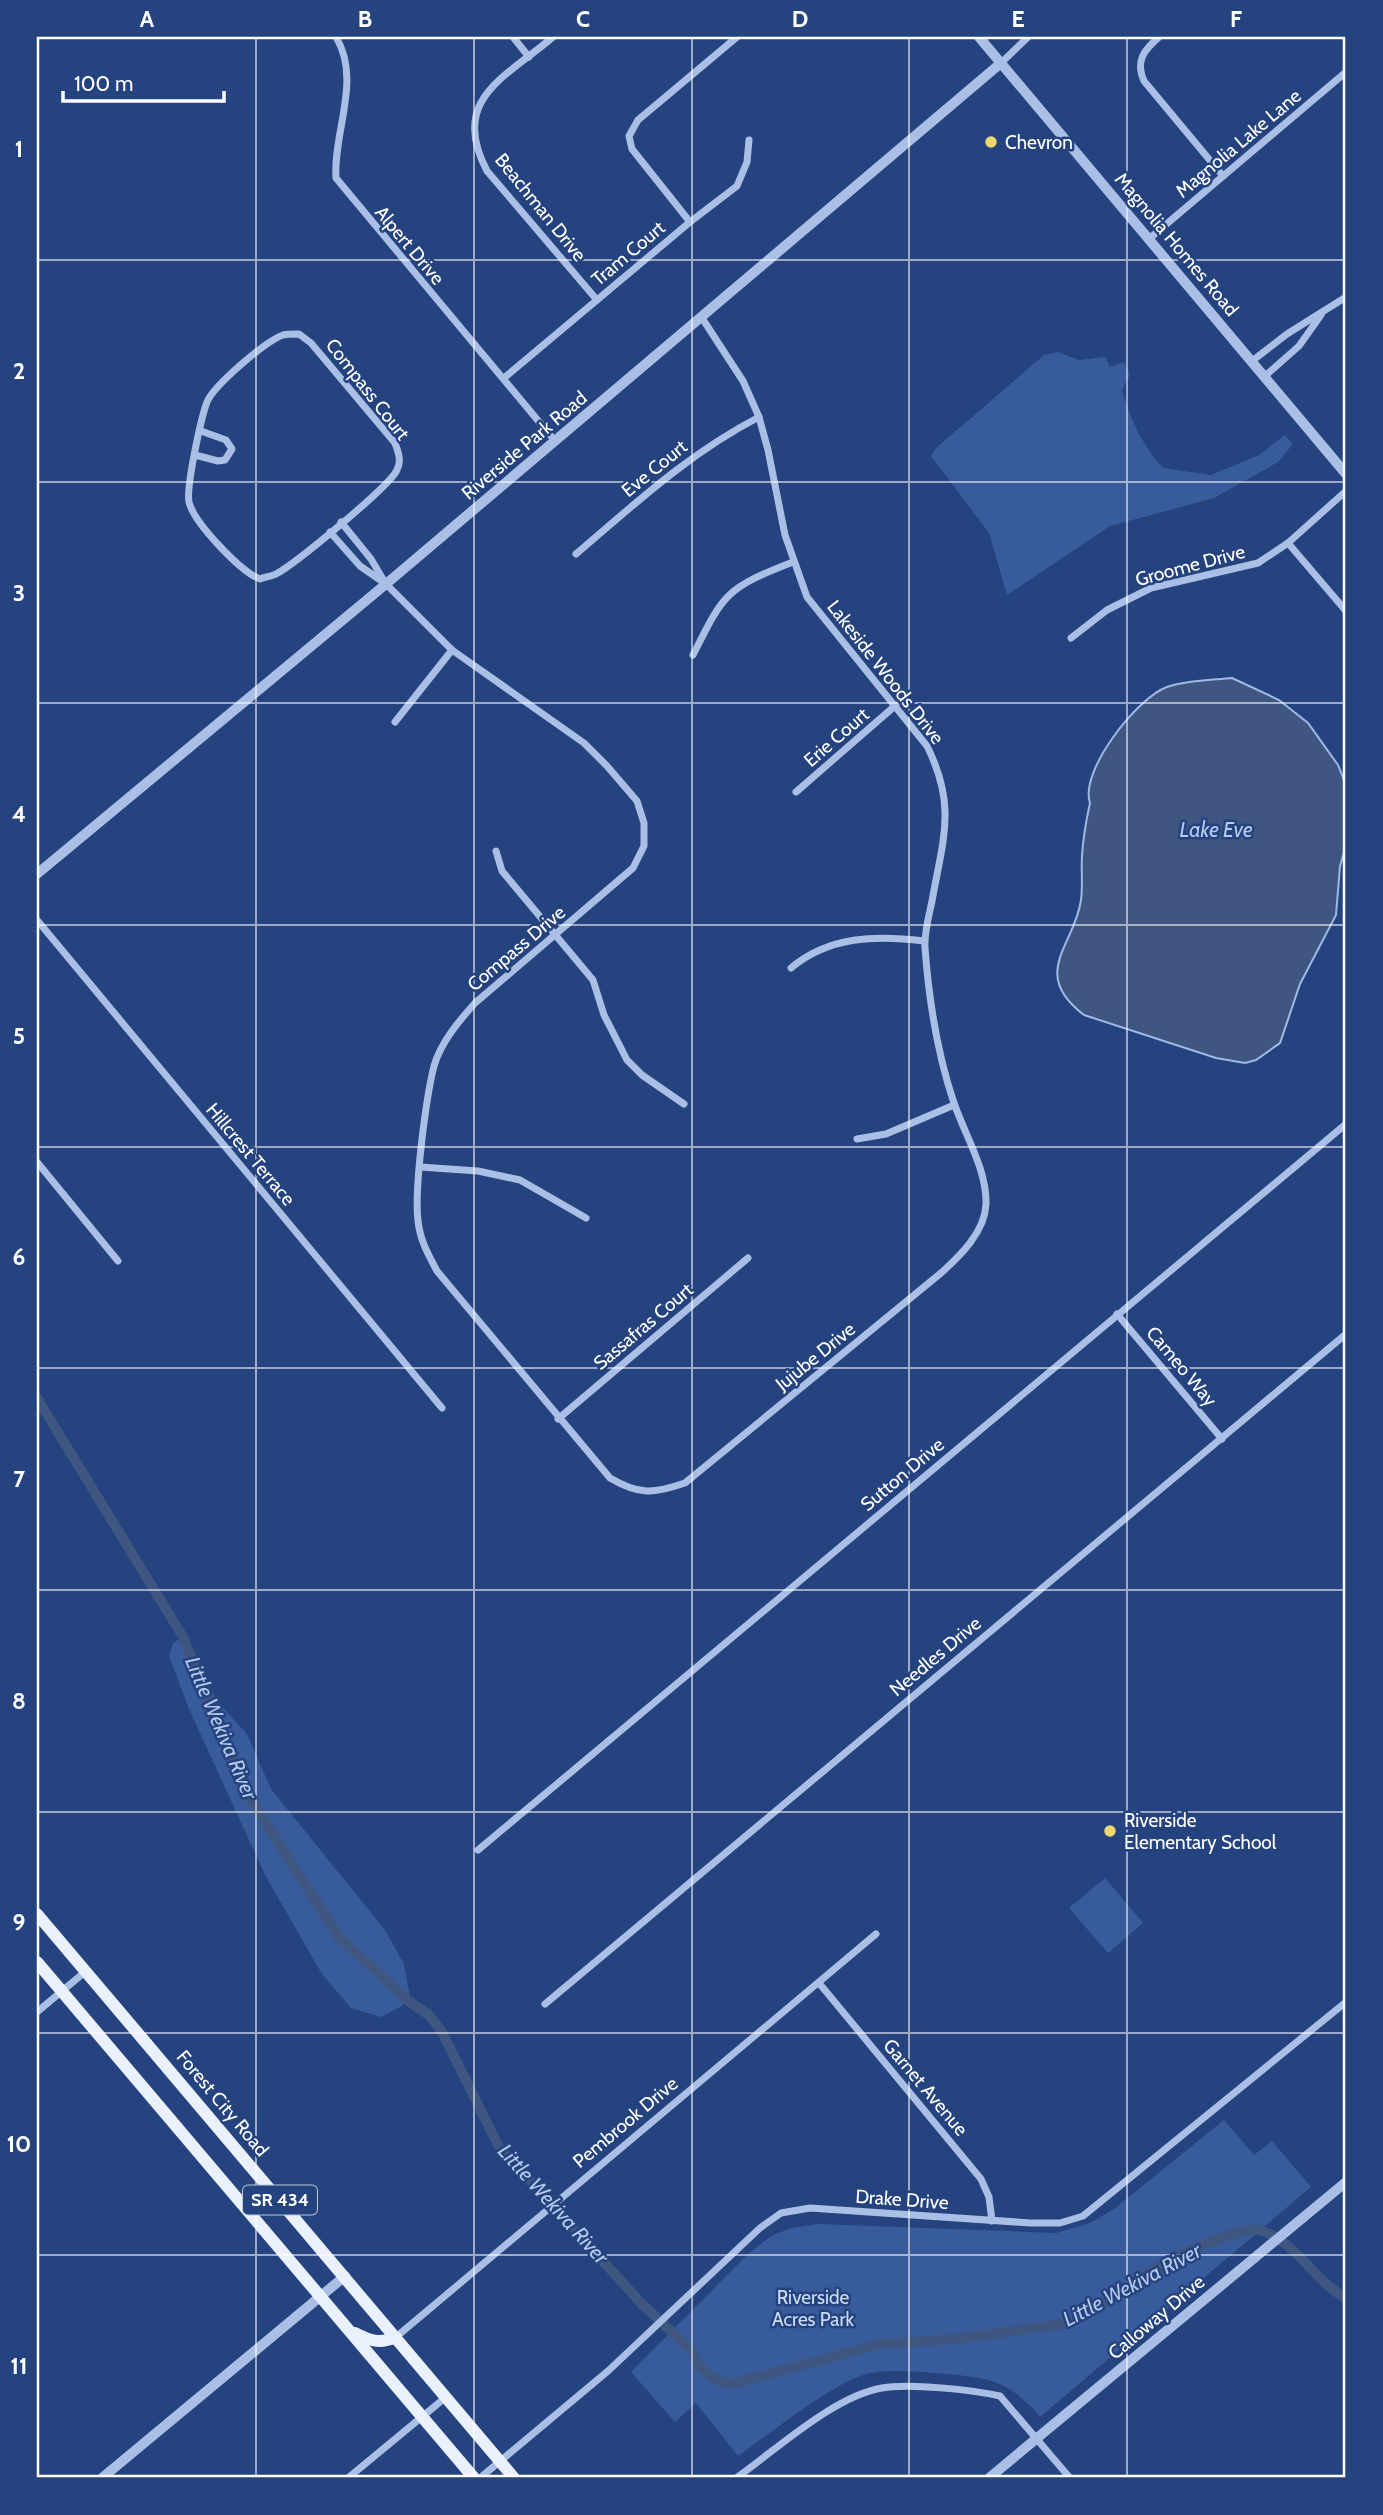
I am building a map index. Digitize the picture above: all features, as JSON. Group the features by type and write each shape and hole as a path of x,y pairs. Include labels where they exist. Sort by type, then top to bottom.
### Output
{"main road":[{"name":"Forest City Road","path":"37,1914 514,2478"},
{"name":"SR 434","path":"37,1962 474,2478"},
{"path":"349,2330 370,2340 384,2342 396,2337"}],"street":[{"name":"Alpert Drive","path":"336,37 346,65 347,90 335,158 336,178 555,441"},
{"path":"513,37 530,57"},
{"name":"Beachman Drive","path":"553,37 489,90 477,106 472,126 475,149 487,170 597,300"},
{"path":"690,222 632,149 629,136 638,120 737,37"},
{"name":"Magnolia Homes Road","path":"979,37 1346,474"},
{"name":"Riverside Park Road","path":"37,874 702,318 1028,37"},
{"path":"1159,37 1140,58 1139,71 1144,81 1223,176"},
{"name":"Magnolia Lake Lane","path":"1150,238 1346,72"},
{"name":"Tram Court","path":"503,378 737,186 744,175 749,140"},
{"path":"1252,361 1280,339 1346,297"},
{"path":"1265,376 1292,354 1324,312"},
{"name":"Lakeside Woods Drive","path":"702,318 743,381 759,417 793,562 807,597 928,746 942,774 946,827 924,941 929,999 941,1064 954,1105"},
{"name":"Compass Court","path":"299,334 312,343 395,443 400,459 397,471 386,484 276,574 260,579 243,571 189,505 188,489 195,455 207,402 218,387 267,345 283,335 299,334"},
{"path":"1280,339 1292,354"},
{"name":"Eve Court","path":"576,554 677,467 713,441 759,417"},
{"path":"195,455 218,461 225,460 232,449 226,440 201,431"},
{"name":"Groome Drive","path":"1071,638 1107,610 1140,593 1258,563 1288,543 1346,491"},
{"path":"341,522 372,559 386,584"},
{"path":"330,532 360,566 386,584"},
{"path":"1288,543 1346,611"},
{"path":"693,655 719,603 738,586 793,562"},
{"name":"Compass Drive","path":"386,584 452,650 584,743 637,801 644,823 644,846 633,867 475,1003 454,1027 435,1064 420,1167 418,1219 424,1248 430,1259 558,1419"},
{"path":"395,722 452,650"},
{"name":"Erie Court","path":"796,792 896,705"},
{"path":"496,850 502,871 593,979 604,1015 627,1060 642,1075 684,1104"},
{"name":"Hillcrest Terrace","path":"37,920 442,1408"},
{"path":"791,968 811,951 832,945 890,937 924,941"},
{"path":"857,1139 886,1134 954,1105"},
{"name":"Jujube Drive","path":"558,1419 610,1478 631,1490 663,1490 685,1483 965,1251 986,1206 983,1178 954,1105"},
{"name":"Sutton Drive","path":"478,1850 1346,1124"},
{"path":"37,1162 118,1261"},
{"path":"420,1167 478,1171 520,1180 586,1218"},
{"name":"Sassafras Court","path":"558,1419 748,1258"},
{"name":"Cameo Way","path":"1118,1314 1222,1438"},
{"name":"Needles Drive","path":"545,2004 1346,1334"},
{"name":"Pembrook Drive","path":"396,2337 876,1934"},
{"path":"37,2012 86,1971"},
{"name":"Garnet Avenue","path":"819,1983 981,2179 989,2197 992,2221"},
{"name":"Drake Drive","path":"480,2478 608,2371 743,2243 781,2213 810,2208 1060,2223 1083,2216 1346,2003"},
{"name":"Calloway Drive","path":"989,2478 1346,2182"},
{"path":"102,2478 345,2276"},
{"path":"736,2478 828,2413 881,2388 1000,2396 1070,2478"},
{"path":"348,2478 446,2397"}],"green space":[{"path":"1058,352 1079,360 1105,357 1110,367 1124,362 1130,375 1122,390 1129,412 1143,441 1163,468 1211,475 1259,455 1285,435 1293,444 1278,462 1214,498 1110,526 1007,595 989,533 931,456 936,448 1044,355"},
{"path":"183,1637 217,1701 247,1734 271,1789 385,1930 404,1964 410,1997 402,2006 381,2017 351,2008 322,1974 266,1877 189,1709 169,1656 173,1643"},
{"path":"1105,1878 1143,1923 1108,1953 1069,1908"},
{"name":"Riverside Acres Park","path":"1224,2120 1254,2155 1272,2141 1311,2187 1040,2417 1019,2396 988,2380 918,2372 871,2373 856,2378 822,2397 738,2456 696,2403 675,2422 631,2372 748,2254 771,2236 791,2228 818,2224 1056,2233 1090,2223 1114,2209"}],"water":[{"name":"Lake Eve","path":"1232,678 1279,700 1308,723 1338,765 1346,785 1346,846 1340,866 1336,915 1300,984 1280,1043 1256,1060 1245,1063 1216,1058 1084,1015 1068,1000 1059,986 1057,972 1081,900 1082,856 1090,803 1089,789 1102,755 1127,720 1155,694 1182,683"}],"waterway":[{"name":"Little Wekiva River","path":"37,1398 183,1637 246,1792 338,1936 407,2000 429,2015 442,2032 499,2147 641,2303 691,2350 698,2365 711,2377 722,2382 736,2383 880,2344 956,2339 1062,2324 1091,2310 1179,2256 1209,2242 1256,2229 1282,2241 1323,2281 1346,2298"}],"place":[{"name":"Chevron","path":"991,142"},
{"name":"Riverside Elementary School","path":"1110,1831"}]}
